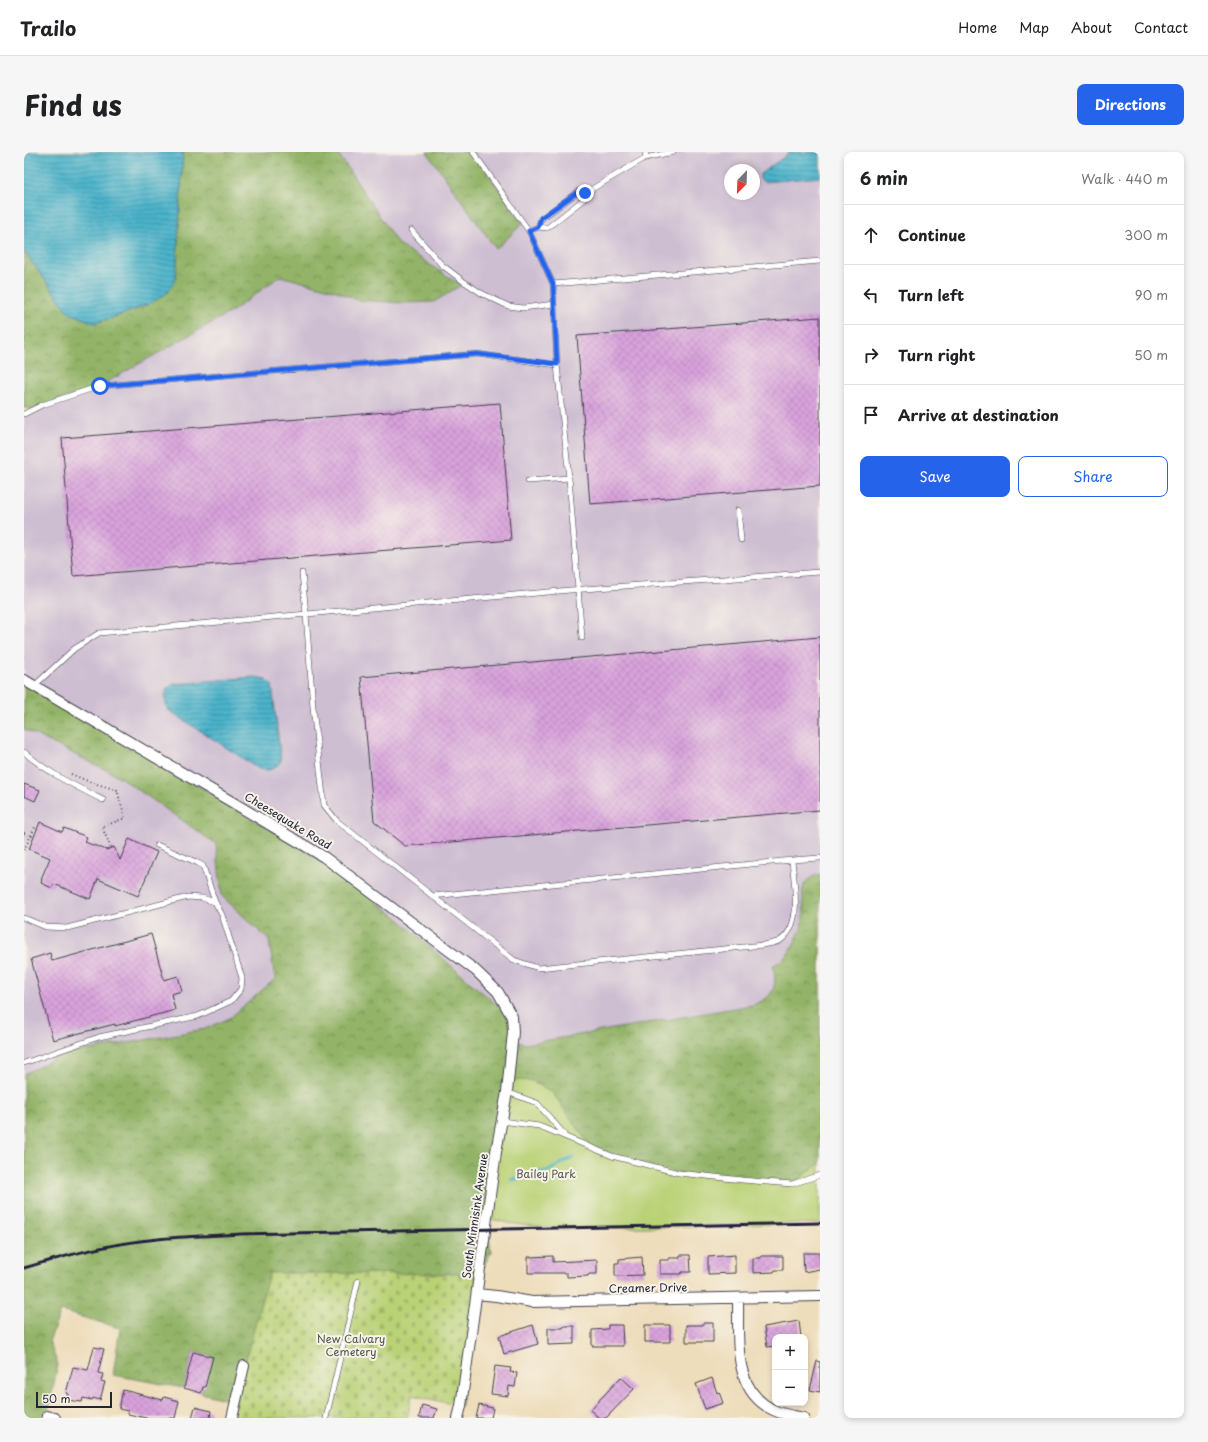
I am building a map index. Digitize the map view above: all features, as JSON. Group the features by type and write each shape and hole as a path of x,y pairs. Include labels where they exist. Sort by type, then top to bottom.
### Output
{"street":[{"name":"Cheesequake Road","path":"24,680 324,857 475,970 498,992 512,1017"},
{"name":"South Minnisink Avenue","path":"458,1418 477,1294 496,1152 507,1092 513,1032 512,1017"},
{"name":"Creamer Drive","path":"477,1294 532,1302 738,1299 820,1296"},
{"path":"738,1299 740,1364 746,1383 760,1402 777,1412 804,1418"},
{"path":"232,1418 244,1366"}],"lane":[{"path":"473,152 529,231 553,284 557,364 569,478 582,638"},
{"path":"645,158 646,152"},
{"path":"538,227 541,218 579,191 585,193 645,158 673,152"},
{"path":"529,231 538,227 547,228 584,199 585,193"},
{"path":"411,230 442,265 481,293 508,306 523,308 554,304"},
{"path":"553,284 820,261"},
{"path":"24,414 42,405 100,386 477,354 557,364"},
{"path":"528,481 569,478"},
{"path":"738,510 741,540"},
{"path":"34,686 74,648 99,634 578,589 820,572"},
{"path":"302,573 313,706 324,805 337,821 514,960 538,968 763,945 780,941 791,929 795,912 792,860"},
{"path":"24,752 40,766 64,781 103,800"},
{"path":"24,1063 99,1037 198,1016 231,1001 241,989 242,978 222,915 215,902 203,866 156,845"},
{"path":"432,896 820,858"},
{"path":"24,918 46,926 67,928 188,897 202,898 215,902"},
{"path":"507,1092 537,1103 565,1136"},
{"path":"502,1121 538,1126 612,1156 679,1173 792,1184 820,1175"},
{"path":"326,1418 358,1281"}],"path":[{"path":"24,850 35,827"},
{"path":"24,834 32,836"}],"shaded area":[{"path":"337,152 427,152 496,249 523,222 473,152 820,152 820,874 810,877 801,929 792,948 773,966 776,977 776,986 772,992 760,1002 752,1005 526,1044 512,1041 511,1017 400,920 24,680 24,414 100,386 234,310 280,276 334,290 358,300 461,285 398,244"},
{"path":"24,729 120,777 216,845 222,896 269,940 275,979 230,1018 204,1029 62,1055 24,1074"}],"green space":[{"path":"183,152 337,152 398,244 461,285 434,302 405,303 358,300 334,290 280,276 234,310 100,386 33,409 24,408 24,251 69,313 95,323 149,304 176,279"},
{"path":"427,152 473,152 523,223 496,249"},
{"path":"24,680 332,867 400,920 465,978 512,1017 512,1041 526,1044 752,1005 765,999 772,991 774,986 775,980 773,966 783,959 788,953 796,941 802,927 804,915 802,894 803,888 806,882 820,874 820,1163 792,1184 487,1218 491,1253 479,1274 236,1402 201,1393 213,1357 193,1352 184,1388 113,1375 120,1328 61,1311 49,1341 58,1365 47,1416 55,1418 24,1418 24,1074 62,1055 205,1029 230,1018 275,979 269,940 222,896 216,844 120,777 24,729"},
{"name":"Bailey Park","path":"509,1080 532,1081 552,1092 591,1147 612,1156 679,1173 792,1184 820,1163 820,1223 557,1229 508,1223 487,1218"},
{"name":"New Calvary Cemetery","path":"269,1273 479,1274 461,1406 412,1395 407,1418 232,1418 244,1366"}],"water":[{"path":"24,152 183,152 176,279 166,294 149,304 95,323 69,313 24,251"},
{"path":"791,152 820,152 820,177 764,182 760,179 760,174"},
{"path":"254,677 266,679 272,685 281,761 274,768 269,770 259,769 167,709 165,701 166,692 174,684"}],"building":[{"path":"820,317 820,486 590,504 577,336"},
{"path":"500,403 511,540 73,576 62,438"},
{"path":"820,637 820,810 405,846 374,821 361,677"},
{"path":"24,784 40,790 35,801 24,796"},
{"path":"40,822 62,832 64,828 87,837 85,842 106,850 114,847 120,860 129,839 157,852 138,896 98,879 90,899 54,884 52,888 41,883 41,879 50,858 29,849"},
{"path":"151,934 164,980 178,976 182,991 171,994 175,1010 115,1026 115,1024 53,1040 31,959 50,953 52,961"},
{"path":"803,1253 820,1253 820,1269 804,1272"},
{"path":"680,1255 690,1255 691,1272 682,1272 681,1274 660,1274 660,1260 680,1258"},
{"path":"735,1255 735,1273 708,1274 708,1257"},
{"path":"553,1256 553,1262 597,1260 597,1274 567,1277 567,1273 528,1273 528,1257"},
{"path":"761,1256 783,1256 783,1270 753,1273 753,1258 761,1258"},
{"path":"642,1257 643,1275 615,1276 615,1263 619,1263 619,1259"},
{"path":"799,1321 801,1334 772,1334 772,1346 767,1347 764,1327"},
{"path":"703,1323 713,1323 713,1342 686,1342 686,1325 703,1325"},
{"path":"533,1325 538,1344 504,1354 499,1336"},
{"path":"608,1325 622,1325 623,1346 592,1346 592,1330 608,1329"},
{"path":"645,1325 670,1325 670,1342 645,1342"},
{"path":"564,1326 574,1326 574,1344 548,1345 548,1328 563,1328"},
{"path":"94,1347 104,1349 98,1373 103,1374 101,1381 105,1382 100,1400 83,1398 82,1402 67,1400 68,1394 66,1393 73,1367 88,1370"},
{"path":"193,1352 213,1357 205,1387 203,1387 201,1393 184,1388"},
{"path":"817,1361 820,1362 820,1392 810,1390"},
{"path":"495,1366 511,1368 510,1372 517,1373 515,1387 509,1386 508,1396 491,1394"},
{"path":"621,1377 634,1389 606,1418 599,1418 590,1410"},
{"path":"712,1378 717,1393 719,1392 723,1403 705,1409 696,1384"},
{"path":"123,1390 163,1400 164,1397 179,1401 175,1418 146,1418 128,1414 128,1411 119,1409"},
{"path":"422,1405 437,1409 434,1418 419,1418"},
{"path":"479,1405 493,1408 491,1418 476,1418"},
{"path":"195,1407 211,1411 210,1418 192,1418"}],"waterway":[{"path":"511,1180 550,1170 573,1157"}],"railway":[{"path":"24,1268 74,1254 124,1243 168,1238 240,1234 820,1223"}],"route":[{"path":"100,386 477,354 557,364 553,284 529,231 538,227 541,218 579,191 585,193"}]}
